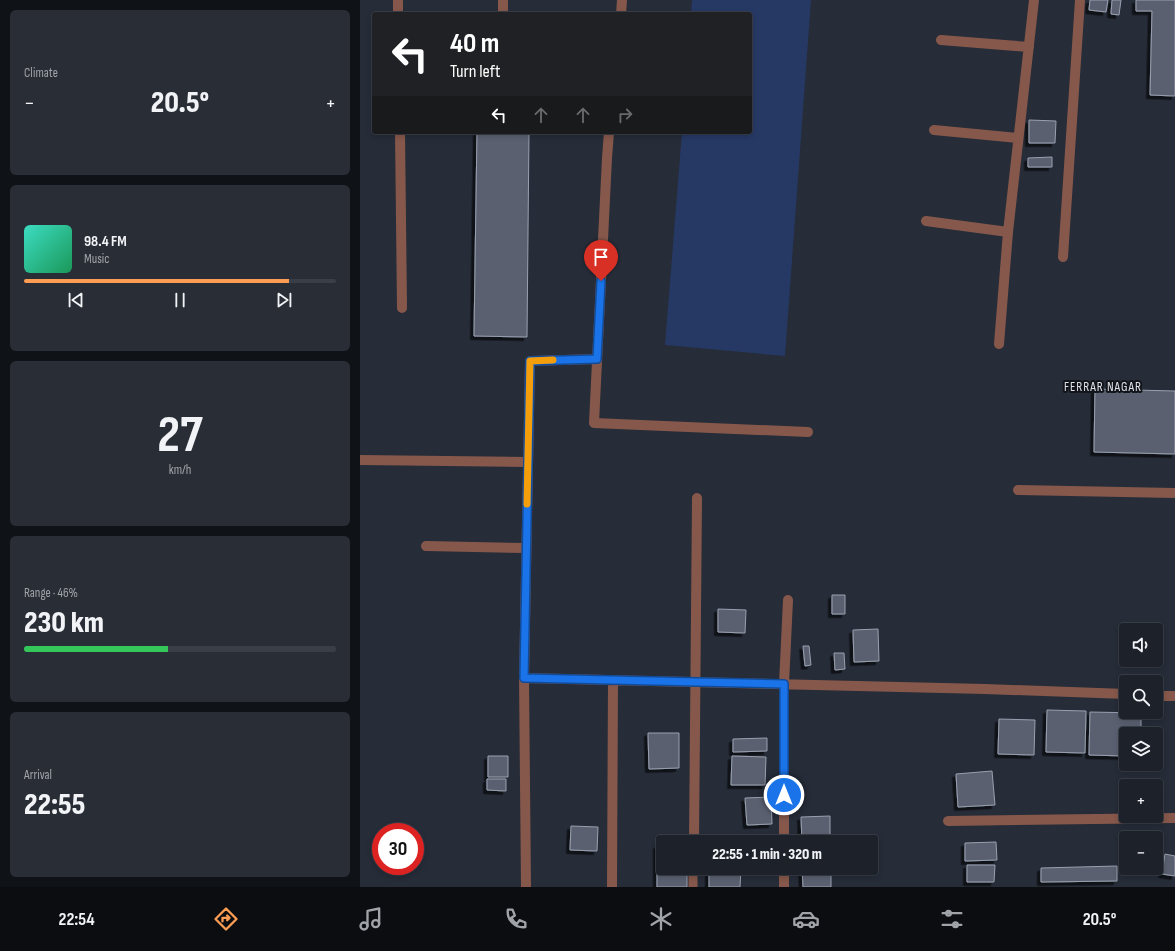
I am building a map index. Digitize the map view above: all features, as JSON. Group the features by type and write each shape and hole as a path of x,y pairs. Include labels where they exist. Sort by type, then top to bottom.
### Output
{"street":[{"path":"398,0 398,12"},
{"path":"503,0 503,12"},
{"path":"621,12 622,0"},
{"path":"999,344 1008,232 1034,0"},
{"path":"1063,257 1080,0"},
{"path":"941,40 1029,47"},
{"path":"934,130 1018,138"},
{"path":"400,134 402,308"},
{"path":"609,134 594,423 808,432"},
{"path":"926,221 1008,232"},
{"path":"526,887 524,678 530,361 597,359"},
{"path":"360,460 528,462"},
{"path":"1018,490 1175,493"},
{"path":"694,835 697,498"},
{"path":"426,546 526,548"},
{"path":"784,835 784,684 788,600"},
{"path":"524,678 985,689 1119,694"},
{"path":"612,887 613,680"},
{"path":"1163,696 1175,696"},
{"path":"948,821 1175,818"},
{"path":"784,875 784,887"}],"lane":[{"path":"693,875 693,887"}],"shaded area":[{"path":"692,0 811,0 785,356 665,345 682,134 752,134 752,12 691,12"}],"building":[{"path":"1090,0 1108,0 1106,12 1089,10"},
{"path":"1112,0 1121,0 1119,15 1111,14"},
{"path":"1136,0 1175,0 1175,96 1150,95 1152,11 1136,11"},
{"path":"1029,120 1056,121 1055,143 1029,143"},
{"path":"477,134 529,134 527,337 474,336"},
{"path":"1052,157 1052,167 1028,167 1028,158"},
{"path":"1095,389 1175,391 1175,454 1094,452"},
{"path":"832,595 845,595 845,614 832,614"},
{"path":"718,609 746,610 745,633 718,632"},
{"path":"878,629 879,661 854,662 853,630"},
{"path":"803,646 809,646 811,665 805,666"},
{"path":"834,653 844,653 845,669 835,670"},
{"path":"1047,710 1086,711 1085,753 1046,752"},
{"path":"1090,712 1119,713 1119,719 1141,719 1141,727 1119,727 1119,756 1089,755"},
{"path":"999,719 1035,720 1034,755 998,754"},
{"path":"648,733 679,733 679,768 649,769"},
{"path":"767,738 767,751 733,752 733,739"},
{"path":"488,756 508,756 508,777 488,777"},
{"path":"732,756 766,757 765,785 731,785"},
{"path":"992,771 995,805 958,807 956,774"},
{"path":"487,779 506,779 506,791 487,790"},
{"path":"771,797 772,824 747,825 745,798"},
{"path":"830,816 830,835 802,835 801,817"},
{"path":"571,826 598,827 597,851 570,850"},
{"path":"996,842 997,860 965,861 965,843"},
{"path":"1165,854 1175,856 1175,876 1163,874"},
{"path":"967,865 995,865 994,882 967,882"},
{"path":"1117,866 1117,881 1041,882 1041,868"},
{"path":"657,875 687,875 687,887 657,887"},
{"path":"709,875 741,875 740,887 709,887"},
{"path":"802,875 831,875 831,887 803,887"}],"slow traffic":[{"path":"527,504 530,361 553,360"}],"district":[{"name":"FERRAR NAGAR","path":"1103,386"}],"route":[{"path":"601,281 597,359 530,361 524,678 784,684 784,795"}]}
